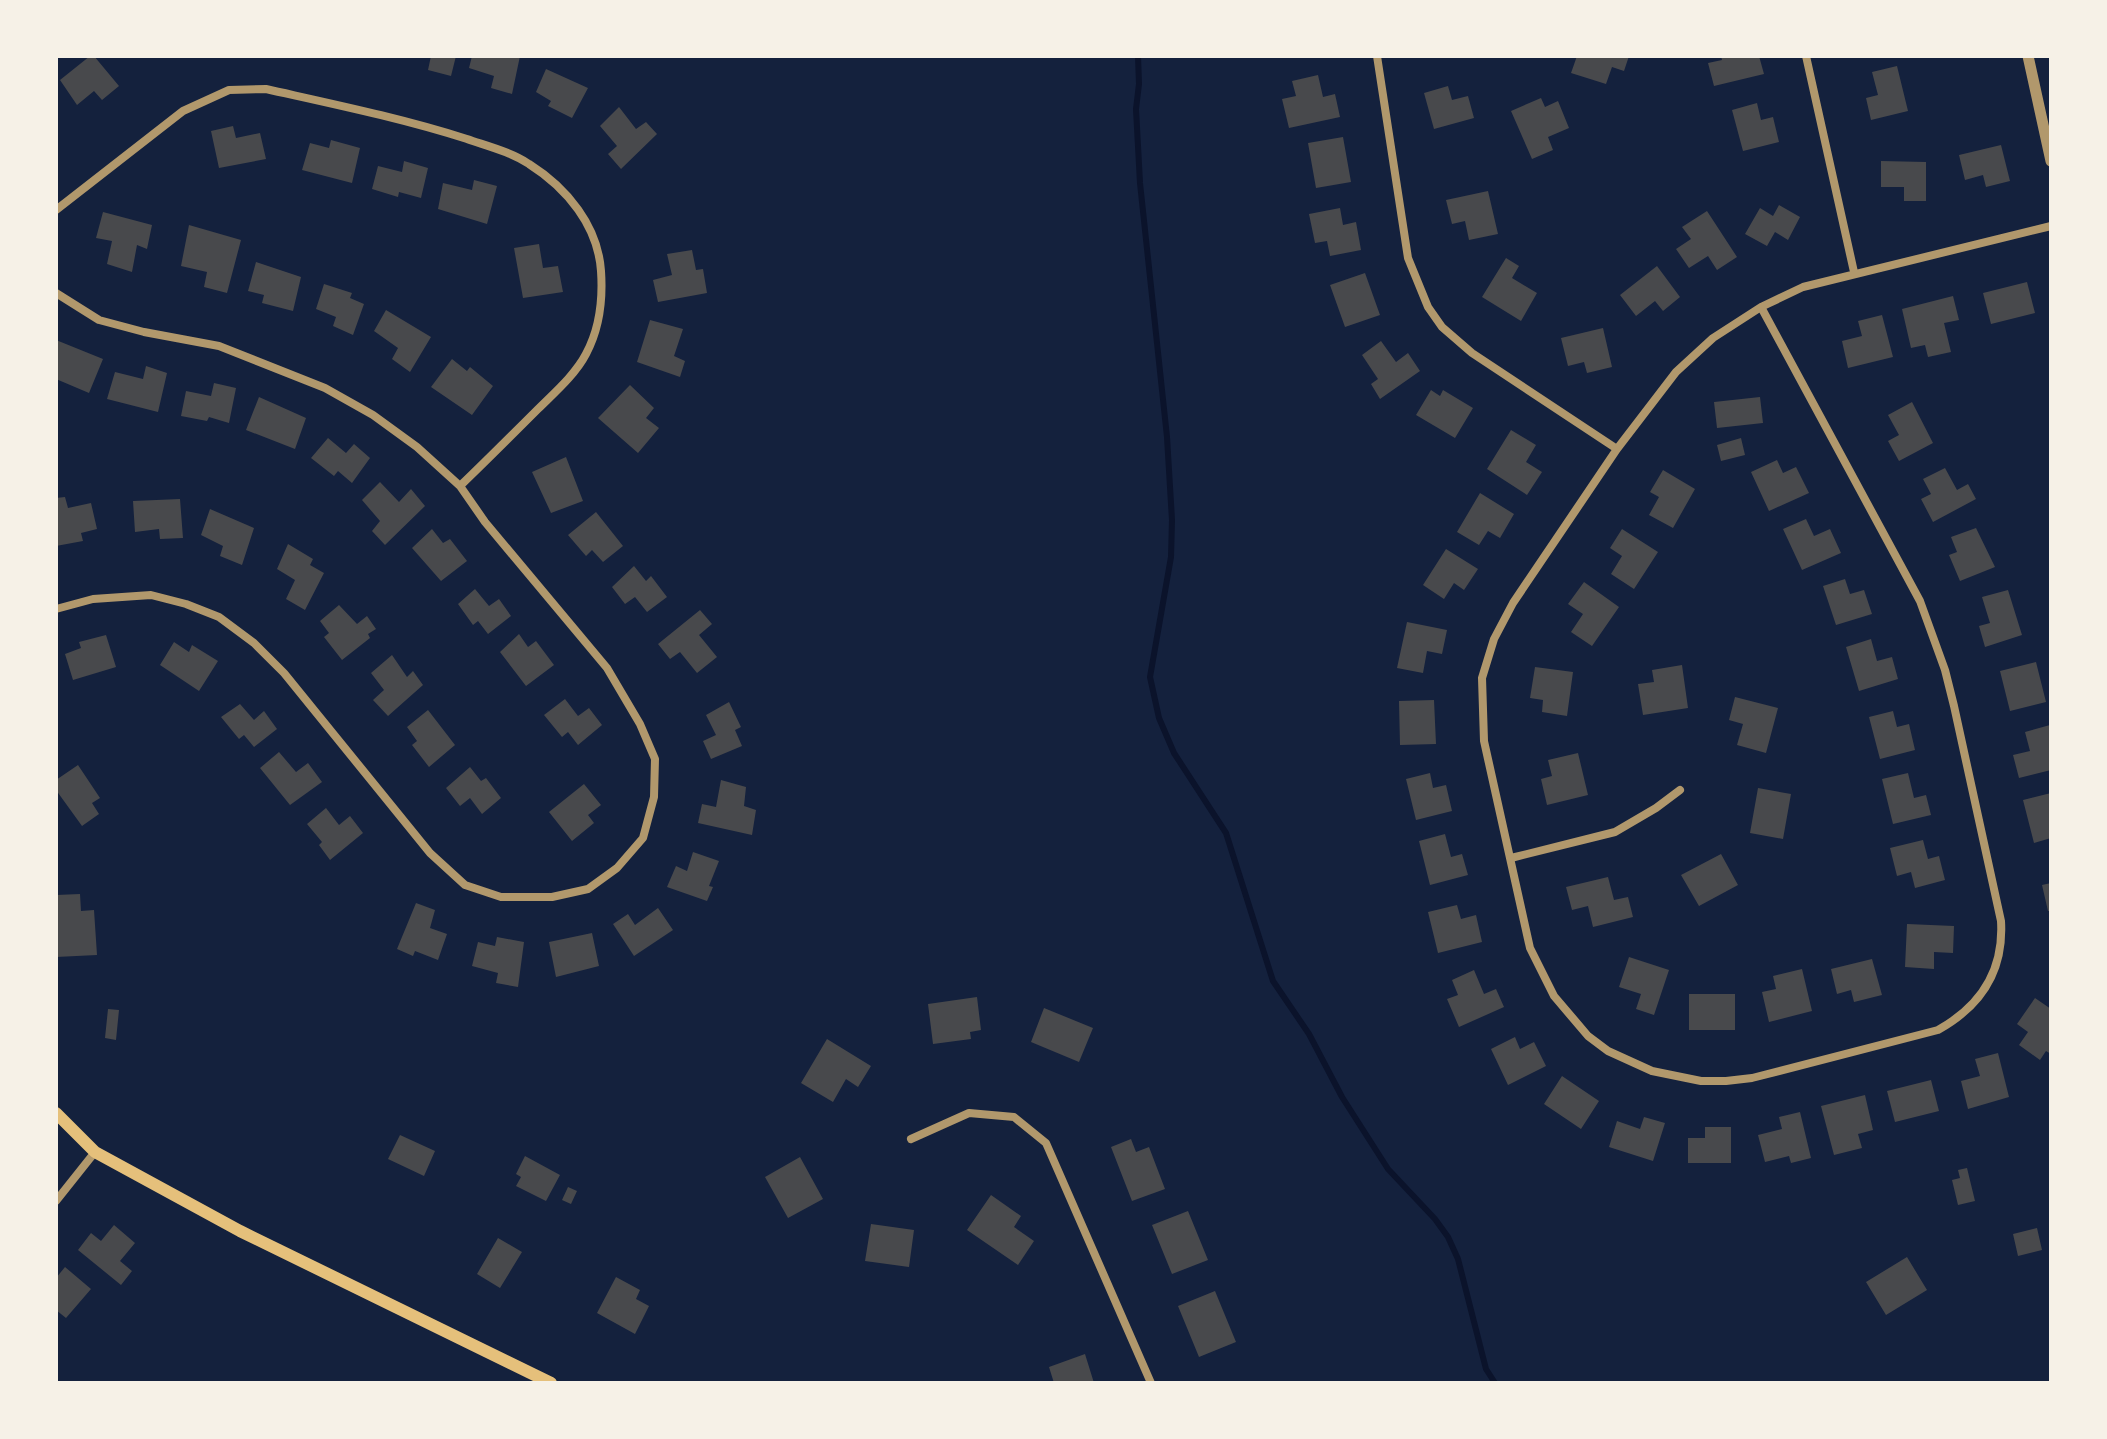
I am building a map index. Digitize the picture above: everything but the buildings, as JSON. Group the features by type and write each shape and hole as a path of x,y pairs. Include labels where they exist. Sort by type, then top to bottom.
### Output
{"main road":[{"path":"56,1113 95,1152 240,1231 551,1383"}],"street":[{"path":"1377,56 1408,258 1428,307 1442,327 1472,353 1617,449"},
{"path":"1806,56 1854,272"},
{"path":"2028,56 2051,161"},
{"path":"56,210 183,111 210,96 249,88 266,89 435,129 494,148 528,163 563,192 579,210 593,234 603,295 597,329 585,356 561,386 460,486"},
{"path":"1761,307 1920,601 1945,670 2003,941 1991,981 1968,1010 1938,1030 1752,1078 1701,1081 1678,1078 1630,1063 1608,1051 1571,1018 1554,996 1530,948 1484,741 1481,695 1487,659 1501,624 1617,449 1676,372 1737,320 1761,307 1803,287 2051,226"},
{"path":"56,293 99,320 219,346 325,388 373,415 417,447 460,486 485,522 607,668 640,724 655,759 654,797 643,838 617,868 588,889 552,897 501,897 465,885 430,853 284,673 254,643 219,617 151,595 93,599 56,609"},
{"path":"1511,858 1615,832 1637,821 1680,790"},
{"path":"911,1139 969,1113 1014,1117 1046,1143 1151,1383"},
{"path":"56,1201 95,1152"}],"waterway":[{"path":"1138,56 1136,109 1140,183 1167,437 1172,520 1171,557 1150,677 1159,718 1174,753 1226,833 1273,981 1309,1034 1342,1097 1388,1169 1448,1237 1458,1259 1486,1369 1495,1383"}]}
